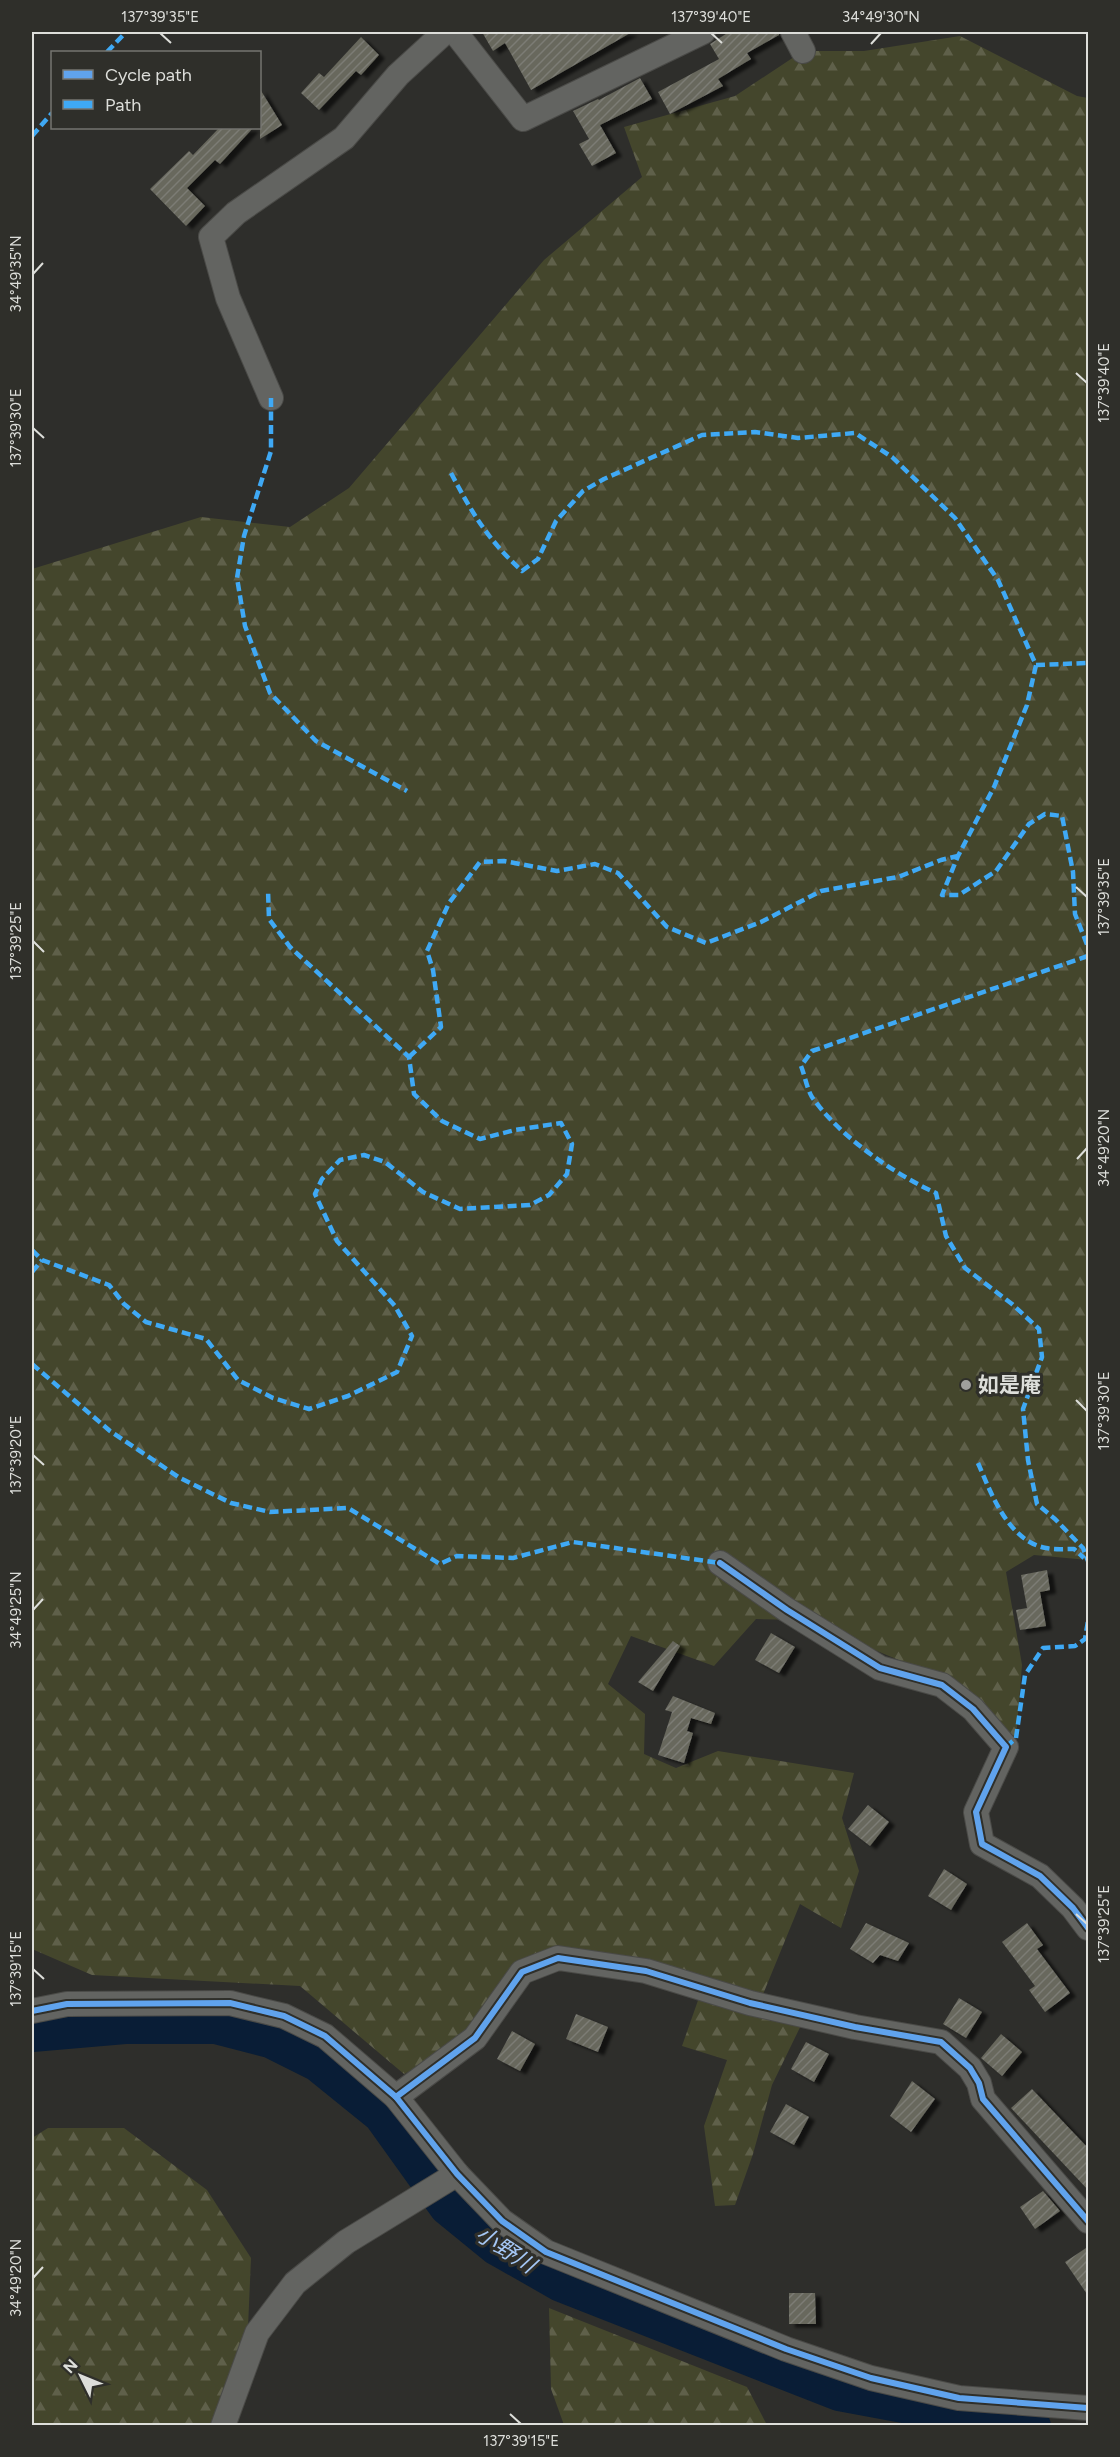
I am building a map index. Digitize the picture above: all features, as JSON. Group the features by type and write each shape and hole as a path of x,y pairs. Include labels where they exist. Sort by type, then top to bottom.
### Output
{"street":[{"path":"271,398 228,298 211,237 236,213 344,138 398,75 444,32"},
{"path":"455,32 523,119 703,32"},
{"path":"720,1563 787,1610 880,1668 942,1685 973,1709 1006,1748 976,1812 982,1844 1040,1876 1073,1908 1089,1928"},
{"path":"396,2097 475,2038 522,1972 558,1958 646,1971 750,2003 940,2042 970,2068 979,2083 983,2098 1089,2221"},
{"path":"32,2011 67,2004 219,2003 285,2016 325,2036 396,2097 457,2174 502,2220 546,2252 786,2349 871,2378 959,2398 1089,2408"},
{"path":"223,2426 257,2333 295,2283 346,2242 457,2174"}],"green space":[{"path":"960,36 1077,96 1088,98 1088,1560 1034,1555 1006,1572 1022,1665 1016,1738 999,1739 956,1684 803,1620 756,1619 714,1666 631,1636 608,1684 645,1714 644,1754 676,1768 718,1751 854,1773 842,1818 859,1871 841,1928 800,1904 759,2004 806,2015 772,2085 753,2154 735,2205 715,2206 704,2126 727,2060 682,2046 702,1989 558,1958 516,1966 475,2038 404,2074 300,1986 92,1975 32,1949 32,569 201,517 290,527 349,488 544,260 642,177 624,127 735,96 803,51 864,51"},
{"path":"48,2128 124,2128 207,2190 251,2258 248,2327 213,2425 32,2426 32,2138"},
{"path":"549,2308 747,2387 767,2425 564,2425 551,2389"}],"building":[{"path":"482,32 632,32 531,90 505,43 493,51"},
{"path":"729,32 779,32 779,35 747,53 751,59 718,79 723,86 670,114 658,92 719,59 710,44"},
{"path":"361,37 379,55 361,75 356,71 319,110 301,93 319,73 324,77"},
{"path":"640,78 652,99 600,125 616,153 592,166 579,144 589,139 573,111"},
{"path":"261,91 282,125 260,139 261,129"},
{"path":"218,129 252,129 220,164 215,160 187,188 205,206 186,226 150,189 189,151 193,155"},
{"path":"1047,1570 1050,1590 1040,1592 1046,1626 1020,1630 1016,1610 1027,1608 1021,1575"},
{"path":"771,1633 795,1647 779,1673 755,1660"},
{"path":"673,1641 680,1646 653,1691 638,1682"},
{"path":"673,1696 715,1713 711,1724 691,1718 687,1731 693,1733 684,1763 658,1755 672,1712 665,1710"},
{"path":"868,1805 889,1822 870,1846 848,1829"},
{"path":"944,1869 967,1884 951,1910 928,1896"},
{"path":"866,1923 909,1943 898,1961 880,1955 873,1963 850,1949"},
{"path":"1027,1923 1043,1945 1037,1949 1070,1993 1045,2012 1029,1990 1035,1986 1002,1942"},
{"path":"959,1998 982,2012 966,2038 943,2024"},
{"path":"576,2014 608,2027 598,2052 566,2039"},
{"path":"512,2031 535,2044 520,2071 497,2059"},
{"path":"1001,2034 1022,2052 1002,2076 981,2058"},
{"path":"806,2042 829,2054 814,2082 791,2069"},
{"path":"912,2081 935,2099 911,2132 890,2116"},
{"path":"1032,2089 1089,2149 1089,2191 1011,2108"},
{"path":"786,2104 809,2117 794,2145 770,2132"},
{"path":"1043,2191 1060,2211 1035,2229 1020,2207"},
{"path":"1089,2246 1089,2297 1065,2262"},
{"path":"789,2293 815,2293 816,2324 789,2324"}],"waterway":[{"name":"小野川","path":"32,2034 125,2026 216,2026 270,2040 318,2064 381,2115 447,2207 496,2247 561,2284 839,2393 995,2422 1033,2426"}],"marked path":[{"path":"108,51 126,32"},
{"path":"32,136 51,114"},
{"path":"271,398 271,451 244,536 237,578 245,626 270,693 316,741 407,791"},
{"path":"451,473 482,525 522,571 538,559 556,521 583,491 604,479 702,435 755,432 798,438 855,433 892,457 955,518 998,580 1036,665 1027,705 994,787 958,856 942,895 959,895 996,871 1029,824 1045,814 1062,816 1073,872 1075,914 1088,947"},
{"path":"1036,665 1088,663"},
{"path":"409,1057 441,1027 433,970 427,951 449,903 480,862 504,861 557,871 595,864 618,873 667,927 706,943 761,922 821,891 898,877 941,860 958,856"},
{"path":"32,1250 42,1260 109,1285 124,1304 146,1322 206,1339 238,1380 273,1398 309,1409 348,1396 397,1372 412,1336 395,1306 337,1241 315,1194 322,1179 340,1160 364,1155 385,1162 423,1192 460,1209 530,1205 549,1195 567,1174 572,1144 561,1123 515,1130 480,1139 442,1121 414,1094 409,1057 290,947 269,919 268,890"},
{"path":"1088,956 812,1051 801,1066 812,1097 837,1126 885,1165 936,1193 946,1236 965,1268 1012,1304 1039,1329 1042,1357 1023,1409 1028,1460 1037,1504 1083,1548 1088,1561"},
{"path":"32,1272 42,1260"},
{"path":"32,1364 110,1431 180,1478 231,1503 270,1512 348,1508 440,1564 457,1556 513,1558 573,1542 720,1563"},
{"path":"978,1463 995,1501 1011,1526 1021,1536 1033,1544 1046,1548 1074,1549 1084,1558"},
{"path":"1006,1747 1016,1738 1025,1675 1043,1648 1075,1646 1085,1639 1088,1621"}],"cycle path":[{"path":"720,1563 787,1610 880,1668 942,1685 973,1709 1006,1747 976,1812 982,1844 1040,1876 1073,1908 1088,1928"},
{"path":"396,2097 475,2038 522,1972 558,1958 646,1971 750,2003 855,2027 941,2042 970,2068 979,2083 983,2099 1088,2221"},
{"path":"32,2011 67,2004 230,2003 284,2016 325,2036 396,2097 457,2174 502,2221 546,2252 786,2349 871,2378 959,2398 1088,2408"}],"place":[{"name":"如是庵","path":"966,1385"}]}
